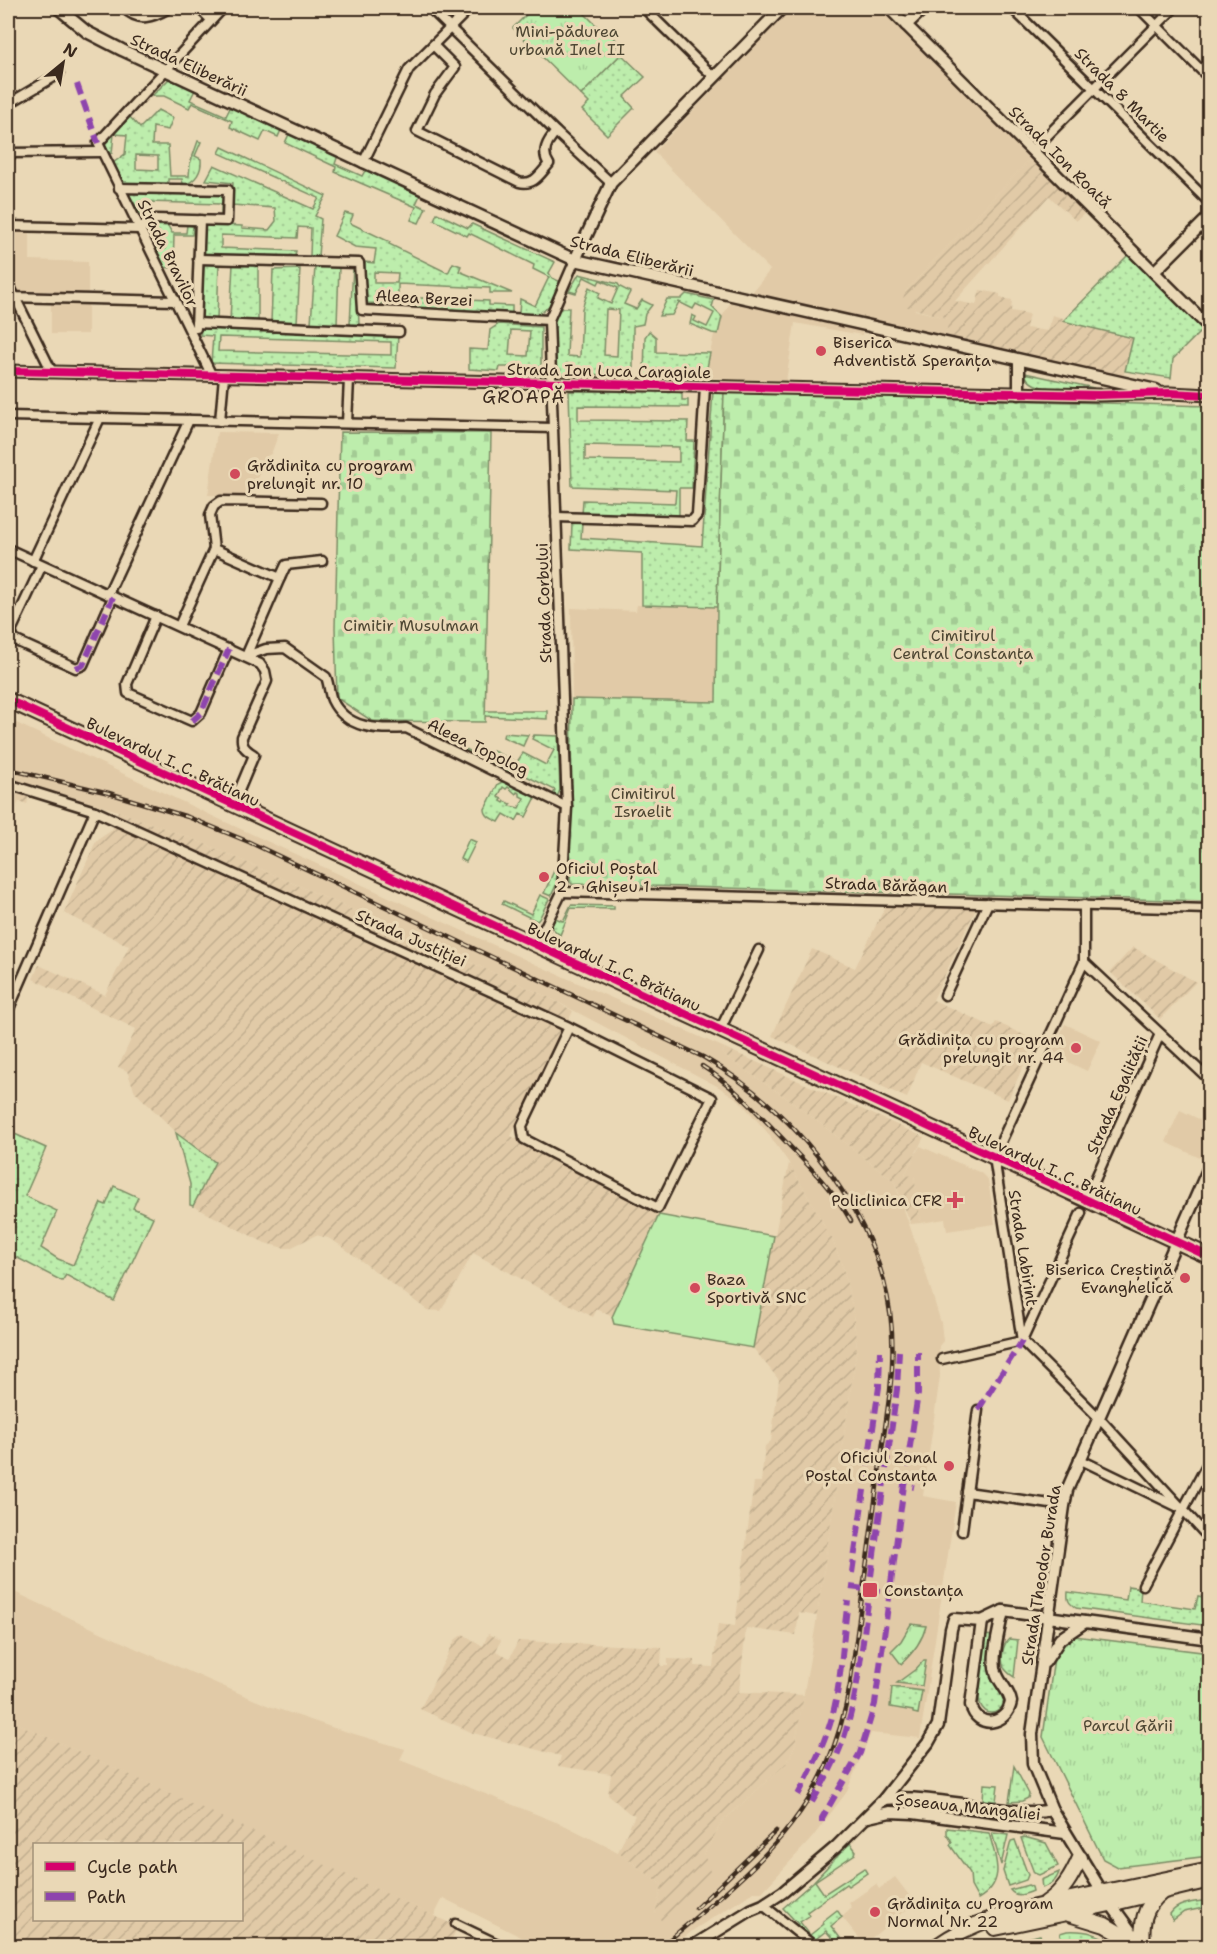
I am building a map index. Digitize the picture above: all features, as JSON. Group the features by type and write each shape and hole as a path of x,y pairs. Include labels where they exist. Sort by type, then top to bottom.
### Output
{"main road":[{"name":"Bulevardul I. C. Brătianu","path":"8,700 994,1157 1083,1207 1209,1257"},
{"path":"1037,1907 1058,1894 1080,1858"},
{"path":"953,1947 971,1936 1006,1924 1064,1913 1106,1898 1209,1870"},
{"path":"937,1947 953,1936 982,1923 1037,1907 1162,1892 1209,1880"},
{"path":"1142,1947 1144,1915 1150,1902 1162,1892"},
{"path":"1064,1913 1105,1925 1142,1947"}],"street":[{"name":"Strada Eliberării","path":"58,8 87,32 164,70 575,260 1170,393"},
{"name":"Strada Eliberării","path":"66,8 87,32"},
{"path":"124,8 140,18 154,16 169,8"},
{"path":"200,8 211,20"},
{"path":"164,70 223,8"},
{"path":"430,8 611,183"},
{"path":"363,163 409,69 470,8"},
{"path":"644,8 714,77"},
{"path":"575,260 611,183 782,8"},
{"name":"Strada Ion Roată","path":"889,8 1209,328"},
{"path":"906,25 924,8"},
{"name":"Strada 8 Martie","path":"1012,8 1209,203"},
{"path":"1139,8 1209,79"},
{"path":"1032,151 1174,8"},
{"path":"433,45 455,67 435,94 417,131 525,184 532,183 549,164 545,158 546,149 550,138 556,132"},
{"name":"Strada Bravilor","path":"164,70 98,143 118,188 212,376"},
{"path":"8,104 59,74"},
{"path":"8,153 101,152"},
{"path":"8,226 139,229 156,219 227,221 228,190 118,188"},
{"path":"1154,272 1209,216"},
{"path":"195,342 200,220"},
{"name":"Aleea Berzei","path":"198,259 359,263 362,310 549,320"},
{"name":"Strada Corbului","path":"536,945 562,892 567,807 549,320 575,260"},
{"path":"8,283 11,297 52,372"},
{"path":"11,297 175,301"},
{"path":"196,323 399,332"},
{"path":"1019,360 1019,394"},
{"name":"Strada Ion Luca Caragiale","path":"8,371 1019,394 1209,395"},
{"path":"220,421 224,376"},
{"path":"347,423 349,379"},
{"path":"556,517 692,521 697,515 705,387"},
{"path":"8,416 553,428"},
{"path":"33,561 100,418"},
{"path":"42,565 11,631 14,640 76,668 83,664 189,420"},
{"path":"179,626 214,549 210,515 214,506 221,501 321,503"},
{"path":"8,549 260,664 265,671 267,681 242,737 245,749 254,755 233,805"},
{"path":"214,549 280,578"},
{"path":"246,656 286,565 322,561"},
{"path":"156,616 127,684 128,693 192,721 201,713 229,649"},
{"name":"Aleea Topolog","path":"246,656 266,649 285,648 326,677 332,698 339,710 351,721 367,727 382,729 406,728 567,807"},
{"name":"Strada Justiției","path":"8,784 95,811 569,1027 712,1098 658,1208 524,1139 522,1126 569,1027"},
{"path":"8,1011 95,811"},
{"name":"Strada Bărăgan","path":"562,892 1209,909"},
{"path":"945,995 988,903"},
{"path":"994,1157 1084,962 1084,905"},
{"path":"720,1030 759,950"},
{"path":"1084,962 1209,1080"},
{"name":"Strada Egalității","path":"1022,1341 1160,1034"},
{"name":"Strada Labirint","path":"994,1157 1022,1341"},
{"name":"Strada Theodor Burada","path":"1142,1947 1106,1898 1052,1810 1037,1777 1032,1756 1032,1734 1067,1490 1209,1165"},
{"path":"942,1359 1022,1341 1098,1417 1209,1539"},
{"path":"962,1531 978,1410"},
{"path":"1079,1459 1182,1509"},
{"path":"1143,1585 1209,1459"},
{"path":"967,1492 1064,1506"},
{"path":"1003,1611 995,1667 1011,1702 1006,1715 996,1721 985,1721 978,1719 971,1705 982,1621 1003,1611 1209,1639"},
{"name":"Șoseaua Mangaliei","path":"693,1947 750,1910 763,1905 783,1892 884,1799 928,1743 938,1725 954,1619 982,1621"},
{"path":"1041,1670 1053,1646 1085,1622"},
{"name":"Șoseaua Mangaliei","path":"884,1799 908,1798 1018,1811 1052,1810"},
{"name":"Șoseaua Mangaliei","path":"867,1817 890,1812 913,1812 1065,1833"},
{"path":"763,1905 814,1947"},
{"path":"456,1924 502,1947"}],"shaded area":[{"path":"791,8 882,8 1033,156 905,292 915,310 950,319 945,338 863,322 862,335 795,323 786,381 705,378 714,334 718,334 722,317 730,303 742,305 770,270 654,152"},
{"path":"1030,159 1085,213 1076,221 1049,196 955,301 976,305 980,290 1000,294 1000,298 1012,300 1011,311 1029,314 1026,328 1048,331 1052,315 1063,318 1063,321 1133,338 1123,378 945,338 949,319 901,305 905,292"},
{"path":"8,231 30,231 30,260 88,262 88,334 51,334 51,291 8,291"},
{"name":"Grădinița cu program prelungit nr. 10","path":"217,432 279,433 250,495 208,495"},
{"path":"637,605 717,607 716,702 572,699 571,608 636,611"},
{"path":"8,719 537,965 725,1048 722,1054 795,1104 894,1181 924,1267 941,1323 943,1341 939,1346 940,1376 923,1496 956,1502 920,1738 871,1733 846,1793 812,1838 762,1892 754,1892 695,1929 673,1946 558,1946 529,1941 443,1898 434,1916 8,1719 8,1589 137,1649 269,1706 405,1749 400,1760 566,1826 618,1852 662,1885 655,1914 704,1854 722,1822 787,1763 795,1745 815,1629 857,1347 852,1305 843,1268 832,1238 829,1239 822,1221 789,1163 767,1132 739,1100 717,1086 550,998 203,843 118,811 8,779"},
{"path":"8,779 31,787 27,804 19,801 8,828"},
{"path":"118,811 203,843 550,998 573,1011 511,1136 659,1215 612,1317 597,1309 593,1317 473,1253 441,1311 427,1310 328,1238 316,1235 290,1248 284,1248 265,1243 193,1206 215,1162 176,1132 135,1092 127,1071 118,1067 136,1029 33,979 39,965 105,995 129,946 64,913 96,841 112,830"},
{"path":"885,907 976,909 933,1000 993,1027 996,1022 1035,1040 1008,1100 921,1062 907,1098 772,1036 812,949 855,968"},
{"path":"1133,947 1196,982 1160,1019 1110,972"},
{"name":"Grădinița cu program prelungit nr. 44","path":"1065,1024 1101,1041 1087,1071 1051,1054"},
{"path":"725,1048 924,1137 905,1174 906,1176 914,1175 921,1223 911,1224 894,1181 795,1104 722,1054"},
{"path":"1180,1110 1209,1124 1209,1148 1204,1160 1166,1142"},
{"name":"Policlinica CFR","path":"920,1146 981,1173 988,1180 995,1224 947,1231 945,1219 921,1223 914,1176 905,1174"},
{"path":"789,1163 822,1221 829,1238 832,1238 843,1268 852,1305 857,1347 817,1616 799,1613 796,1635 746,1628 739,1692 804,1695 795,1745 787,1763 722,1822 704,1854 712,1877 667,1926 655,1914 662,1885 618,1852 635,1815 629,1813 608,1795 611,1774 558,1766 561,1756 473,1733 420,1709 455,1640 463,1634 483,1646 488,1634 501,1640 496,1651 510,1658 518,1641 641,1646 662,1647 661,1666 668,1666 668,1659 695,1660 695,1666 713,1667 718,1624 735,1626 754,1482 761,1482 765,1446 771,1441 779,1380 753,1348"},
{"path":"8,1719 458,1927 448,1946 8,1946"},
{"name":"Grădinița cu Program Normal Nr. 22","path":"895,1877 912,1899 910,1907 864,1944 842,1917 852,1908 849,1903 876,1884 879,1889"}],"green space":[{"name":"Mini-pădurea urbană Inel II","path":"533,8 583,8 581,10 605,34 608,31 619,43 614,48 621,54 581,95 513,28"},
{"path":"621,54 645,77 624,97 634,108 607,135 582,110 589,103 581,95"},
{"path":"169,79 195,90 190,100 226,116 231,106 281,130 278,137 265,131 260,141 230,127 232,121 192,103 189,108 164,96 152,96"},
{"path":"158,110 173,118 168,130 153,127 152,145 168,145 170,176 189,176 190,164 198,141 201,142 195,156 201,159 195,179 183,185 182,179 168,179 168,184 123,184 113,163 125,154 127,135 114,134 112,153 105,154 103,139 129,116 140,128","holes":["136,155 158,156 158,170 136,169"]},
{"path":"290,132 338,155 335,164 362,176 366,169 420,195 416,204 426,208 419,223 411,220 416,207 335,172 336,167 285,143"},
{"path":"222,147 326,196 315,216 321,219 318,256 310,256 311,228 298,227 297,238 221,235 221,248 296,251 295,256 204,254 204,224 269,230 276,221 275,208 232,205 233,183 206,180 214,165 313,209 319,198 219,153"},
{"path":"132,190 225,193 225,217 221,217 221,204 147,202 146,214 142,217 129,194"},
{"path":"345,213 353,215 350,223 448,273 453,263 461,266 459,271 512,293 490,293 490,288 398,284 398,297 489,301 489,305 512,306 512,314 400,308 400,304 364,303 365,262 374,263 376,249 355,247 334,236","holes":["374,272 398,273 397,283 374,283"]},
{"path":"437,213 468,228 472,224 555,262 549,273 552,278 561,282 550,305 534,317 519,313 520,299 535,306 549,277 533,269 534,265 469,233 467,236 434,220"},
{"path":"152,225 168,226 172,233 186,233 187,225 193,226 192,235 174,235 173,268 161,267 146,234 146,228"},
{"path":"1128,255 1204,328 1173,359 1171,378 1125,371 1133,338 1063,321"},
{"path":"204,264 219,264 217,320 230,321 233,264 258,264 258,321 271,322 273,270 300,269 297,322 311,323 315,267 339,267 337,324 350,325 353,266 357,266 359,326 398,335 396,368 211,363 213,336 200,335","holes":["219,337 391,342 391,355 218,351"]},
{"path":"579,274 618,284 630,292 624,304 636,309 642,300 652,305 645,314 643,324 633,326 633,375 556,374 553,315 562,308 569,308 567,356 580,357 582,309 589,287 600,293 598,298 611,304 618,288 600,280 598,284 584,277 576,293 569,291","holes":["606,309 619,310 617,356 604,355"]},
{"path":"686,294 714,300 712,307 722,317 718,334 690,324 692,315 696,317 694,321 707,327 714,313 696,304 693,309 679,302 672,315 659,316 667,299 681,299"},
{"path":"499,324 541,327 541,367 500,367 499,371 469,369 469,349 488,350 490,330","holes":["511,330 530,331 528,356 509,355"]},
{"path":"649,331 656,337 656,352 710,353 705,378 644,376 645,337"},
{"path":"1025,373 1094,388 1044,387 1028,380"},
{"path":"569,391 682,392 682,400 688,400 688,407 578,406 578,420 688,421 687,441 694,441 692,488 679,488 679,517 582,515 583,500 675,503 676,490 572,486","holes":["585,445 679,447 679,462 585,460"]},
{"path":"713,391 724,392 717,607 642,605 642,553 571,549 572,523 582,523 581,538 702,546"},
{"name":"Cimitirul Central Constanța","path":"724,392 1209,406 1209,901 572,884 570,882 572,699 716,702"},
{"name":"Cimitir Musulman","path":"340,432 491,433 485,722 372,721 337,698 335,628"},
{"path":"485,711 547,711 547,719 485,716"},
{"path":"504,733 528,735 523,746 503,737"},
{"path":"534,735 558,736 560,790 557,797 553,795 555,790 512,769 508,774 462,752 464,748 487,760 493,751 517,762 523,753 546,765 554,750 532,739"},
{"path":"509,781 537,795 526,817 520,814 516,821 504,814 499,822 488,816 485,809 498,784","holes":["503,787 506,789 508,787 516,794 520,793 520,796 524,798 519,808 510,806 511,804 505,801 504,803 498,797"]},
{"path":"469,839 476,842 466,862 460,859"},
{"path":"558,862 558,881 551,896 544,893"},
{"path":"540,895 549,899 537,921 502,904 504,901 531,914"},
{"path":"571,905 614,906 614,909 571,908 560,935 551,927 555,918 563,921"},
{"path":"8,1131 46,1148 25,1196 57,1211 41,1248 58,1259 73,1265 101,1203 106,1205 114,1186 138,1197 133,1208 153,1217 114,1301 66,1275 62,1281 8,1253"},
{"path":"176,1133 215,1162 193,1206 190,1205 190,1184"},
{"name":"Baza Sportivă SNC","path":"659,1215 774,1236 753,1348 614,1324 612,1317"},
{"path":"1128,1586 1141,1588 1140,1601 1195,1609 1198,1596 1208,1598 1209,1626 1076,1608 1068,1600 1068,1592 1126,1600"},
{"path":"911,1624 926,1626 917,1647 901,1664 891,1651 901,1641"},
{"path":"985,1635 993,1636 989,1671 1004,1699 1002,1707 993,1713 982,1708 977,1691"},
{"name":"Parcul Gării","path":"1074,1636 1209,1653 1209,1856 1118,1867 1103,1859 1043,1737 1055,1651 1064,1639"},
{"path":"1009,1639 1018,1640 1014,1677 1005,1670 1002,1660 1004,1648"},
{"path":"926,1660 922,1686 897,1683 916,1669"},
{"path":"892,1687 922,1691 918,1714 890,1707"},
{"path":"1014,1766 1029,1794 1028,1798 1022,1801 1009,1802"},
{"path":"984,1784 998,1785 996,1801 983,1800"},
{"path":"947,1828 989,1833 996,1861 996,1878 987,1892 978,1899 971,1886 970,1873 950,1845 952,1842 947,1834"},
{"path":"992,1833 1008,1835 1001,1865"},
{"path":"1021,1838 1046,1843 1058,1866 1039,1875 1034,1873"},
{"path":"1015,1840 1028,1875 1026,1880 1008,1886 1003,1871 1011,1841"},
{"path":"850,1843 856,1851 855,1854 815,1881 824,1894 864,1868 867,1873 848,1886 846,1884 807,1912 809,1916 800,1922 810,1935 837,1910 842,1917 831,1926 844,1943 839,1946 826,1931 812,1942 795,1927 798,1924 783,1908 813,1882"},
{"path":"1059,1872 1053,1882 1042,1888 1041,1880"},
{"path":"1028,1885 1033,1891 1018,1895 1010,1890"},
{"path":"1209,1900 1209,1908 1184,1912 1173,1920 1170,1914 1182,1905"},
{"path":"1067,1931 1093,1934 1116,1946 1094,1946 1061,1939 1060,1933"},
{"path":"1040,1935 1041,1938 1030,1941 1026,1946 1003,1945"}],"railway":[{"path":"8,769 109,793 188,817 249,842 703,1057 741,1082 776,1111 821,1161 851,1205 875,1255 883,1280 889,1306 892,1361 890,1391 850,1685 839,1731 824,1770 805,1804 783,1835 728,1889 662,1946"},
{"path":"702,1066 735,1091 765,1120 820,1178 851,1221"},
{"path":"696,1908 776,1831"}],"marked path":[{"path":"77,84 98,143"},
{"path":"76,668 83,665 113,597"},
{"path":"192,721 201,713 229,649"},
{"path":"978,1410 1022,1341"},
{"path":"852,1573 879,1387 880,1351"},
{"path":"871,1576 897,1389 899,1351"},
{"path":"904,1485 918,1394 918,1352"},
{"path":"822,1822 822,1818 860,1753 875,1704 904,1485 914,1487"},
{"path":"850,1587 908,1595"},
{"path":"798,1795 823,1742 834,1709 848,1601"},
{"path":"812,1802 837,1756 847,1727 857,1681 868,1603"}],"cycle path":[{"path":"8,371 1099,395 1170,393 1210,395"},
{"path":"8,700 1210,1257"}],"place":[{"name":"Biserica Adventistă Speranța","path":"821,351"},
{"name":"Grădinița cu program prelungit nr. 10","path":"235,474"},
{"name":"Oficiul Poștal 2 - Ghișeu 1","path":"544,877"},
{"name":"Grădinița cu program prelungit nr. 44","path":"1076,1048"},
{"name":"Policlinica CFR","path":"955,1200"},
{"name":"Biserica Creștină Evanghelică","path":"1185,1278"},
{"name":"Baza Sportivă SNC","path":"695,1288"},
{"name":"Oficiul Zonal Poștal Constanța","path":"949,1466"},
{"name":"Constanța","path":"870,1590"},
{"name":"Grădinița cu Program Normal Nr. 22","path":"875,1912"}],"district":[{"name":"GROAPĂ","path":"524,397"}],"park label":[{"name":"Cimitirul Israelit","path":"643,802"}]}
